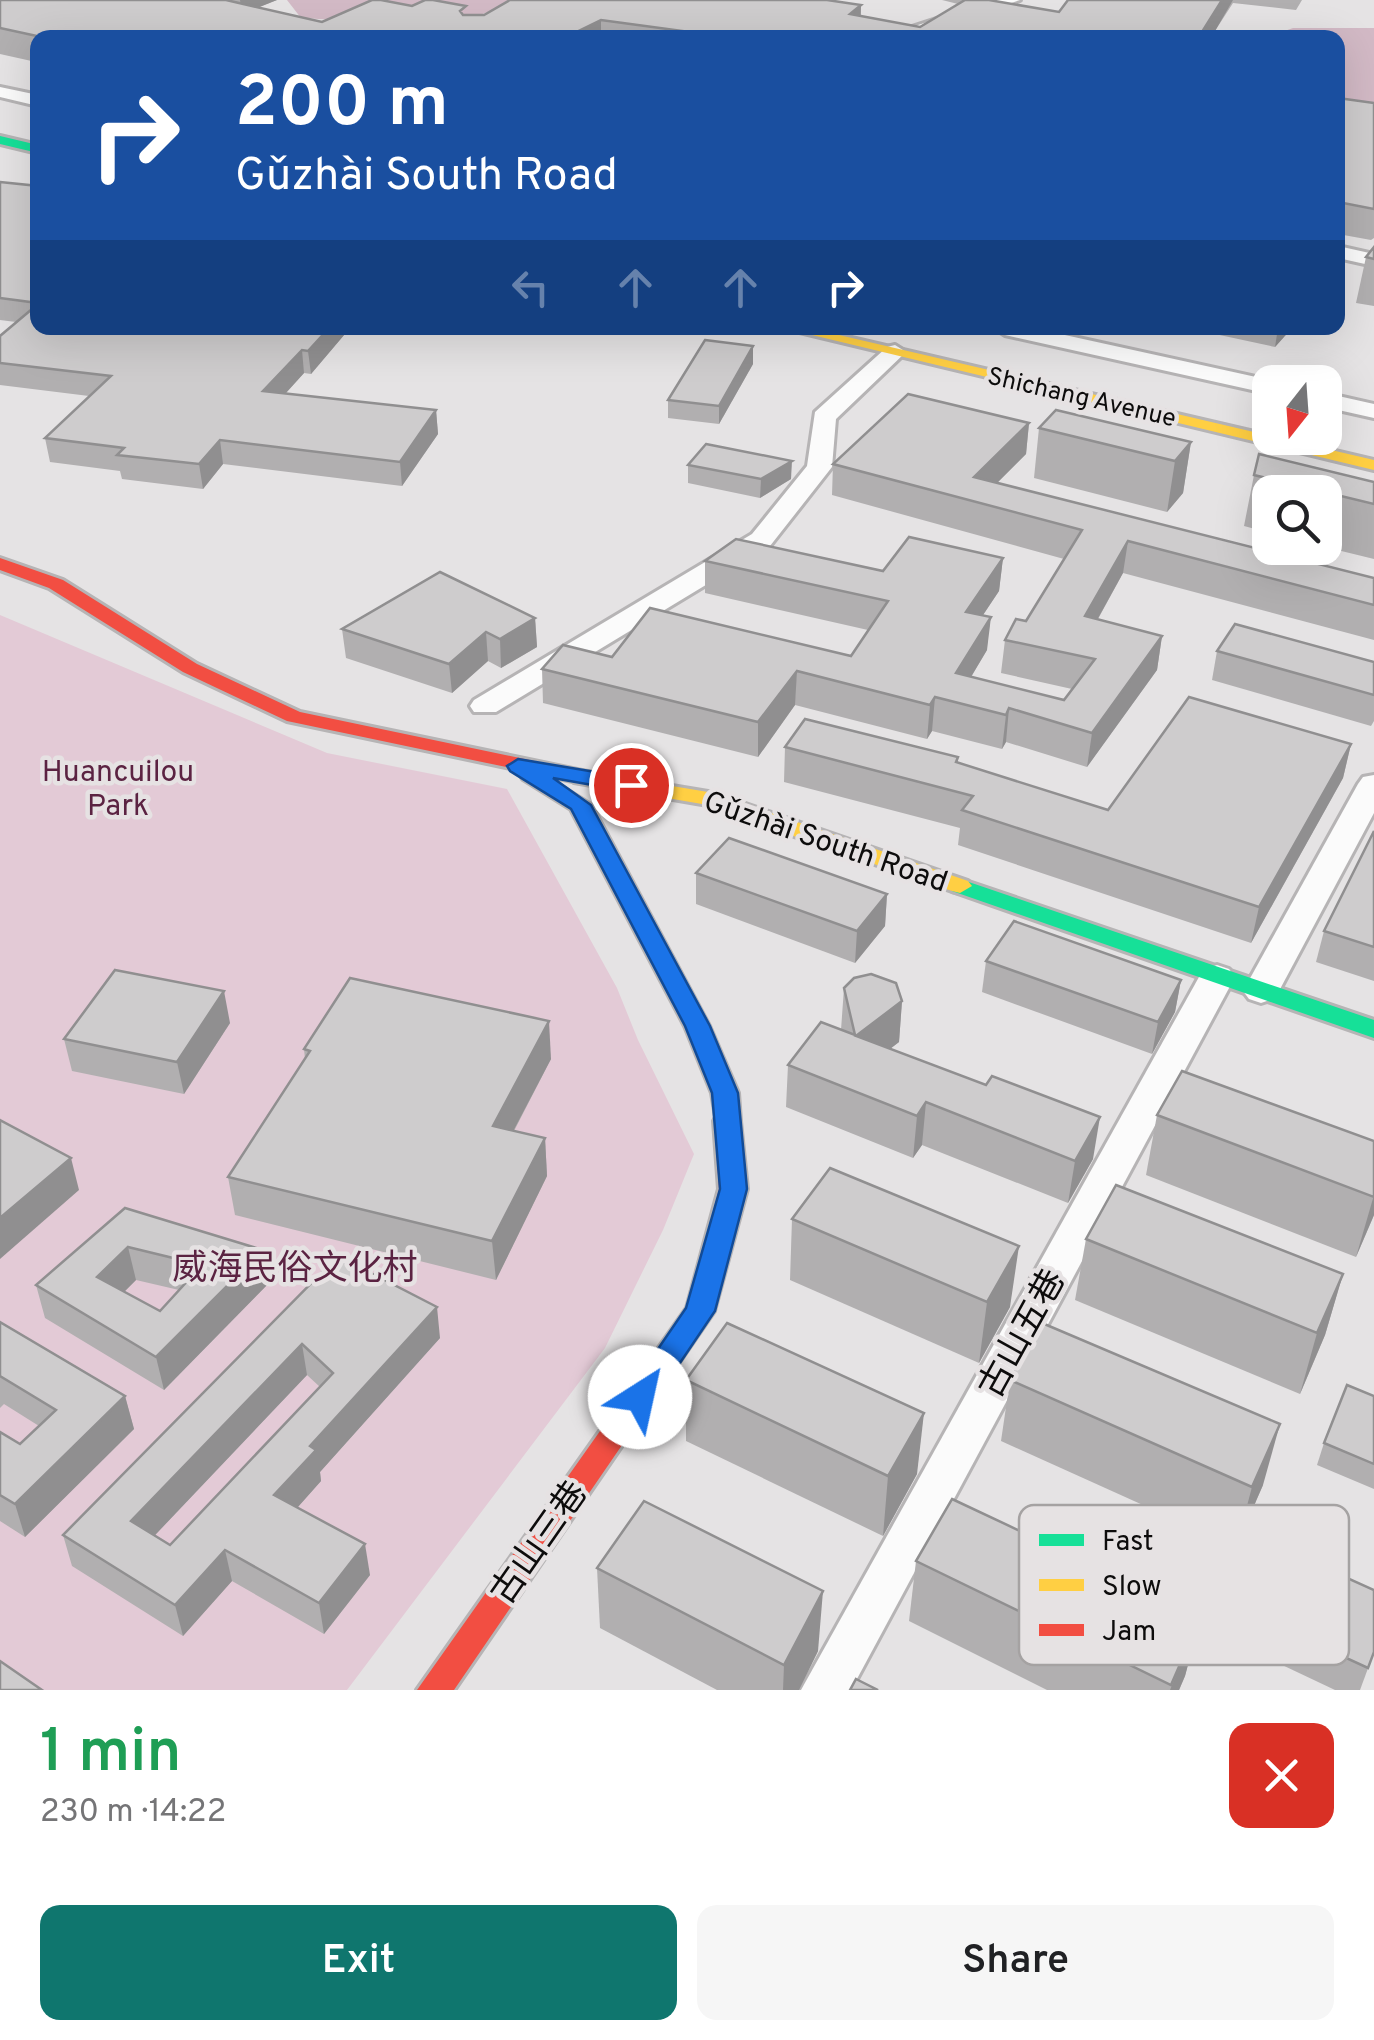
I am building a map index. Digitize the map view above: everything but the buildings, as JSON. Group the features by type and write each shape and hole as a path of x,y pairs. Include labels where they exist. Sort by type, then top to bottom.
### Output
{"street":[{"path":"913,30 1012,0"},
{"path":"0,92 30,99"},
{"path":"0,124 30,130"},
{"path":"0,140 30,147"},
{"path":"1345,254 1374,260"},
{"name":"Shichang Avenue","path":"821,335 1374,465"},
{"name":"Shichang Avenue","path":"903,335 1252,417"},
{"path":"1036,335 1252,383"},
{"path":"485,706 760,540 819,467 824,417 895,352"},
{"path":"1342,404 1374,411"},
{"path":"1342,438 1374,445"},
{"name":"Gǔzhài South Road","path":"0,564 56,584 190,668 294,716 518,766 706,798 1374,1029"},
{"name":"古山三巷","path":"434,1690 700,1311 733,1189 725,1093 697,1026 580,805 518,766"},
{"path":"1261,991 1374,784"},
{"name":"古山五巷","path":"825,1690 1217,976"}],"green space":[{"name":"威海民俗文化村","path":"0,615 327,753 507,789 617,988 694,1154 663,1230 605,1348 347,1690 0,1690"}],"shaded area":[{"path":"287,0 508,0 488,12 464,19 409,24 301,18"},
{"path":"1374,28 1374,118 1345,112 1345,30 1287,30"}],"traffic: fast":[{"path":"0,140 30,147"},
{"path":"960,886 1374,1029"}],"traffic: slow":[{"path":"821,335 1374,465"},
{"path":"531,774 580,805 697,1026 725,1093 727,1121"},
{"path":"582,777 706,798 960,886"}],"traffic: jam":[{"path":"0,564 56,584 190,668 294,717 582,777"},
{"path":"434,1690 700,1311 733,1189 727,1121"}],"route":[{"path":"631,785 518,766 580,805 697,1026 725,1093 733,1189 700,1311 640,1397"}],"park label":[{"name":"Huancuilou Park","path":"118,788"}]}
